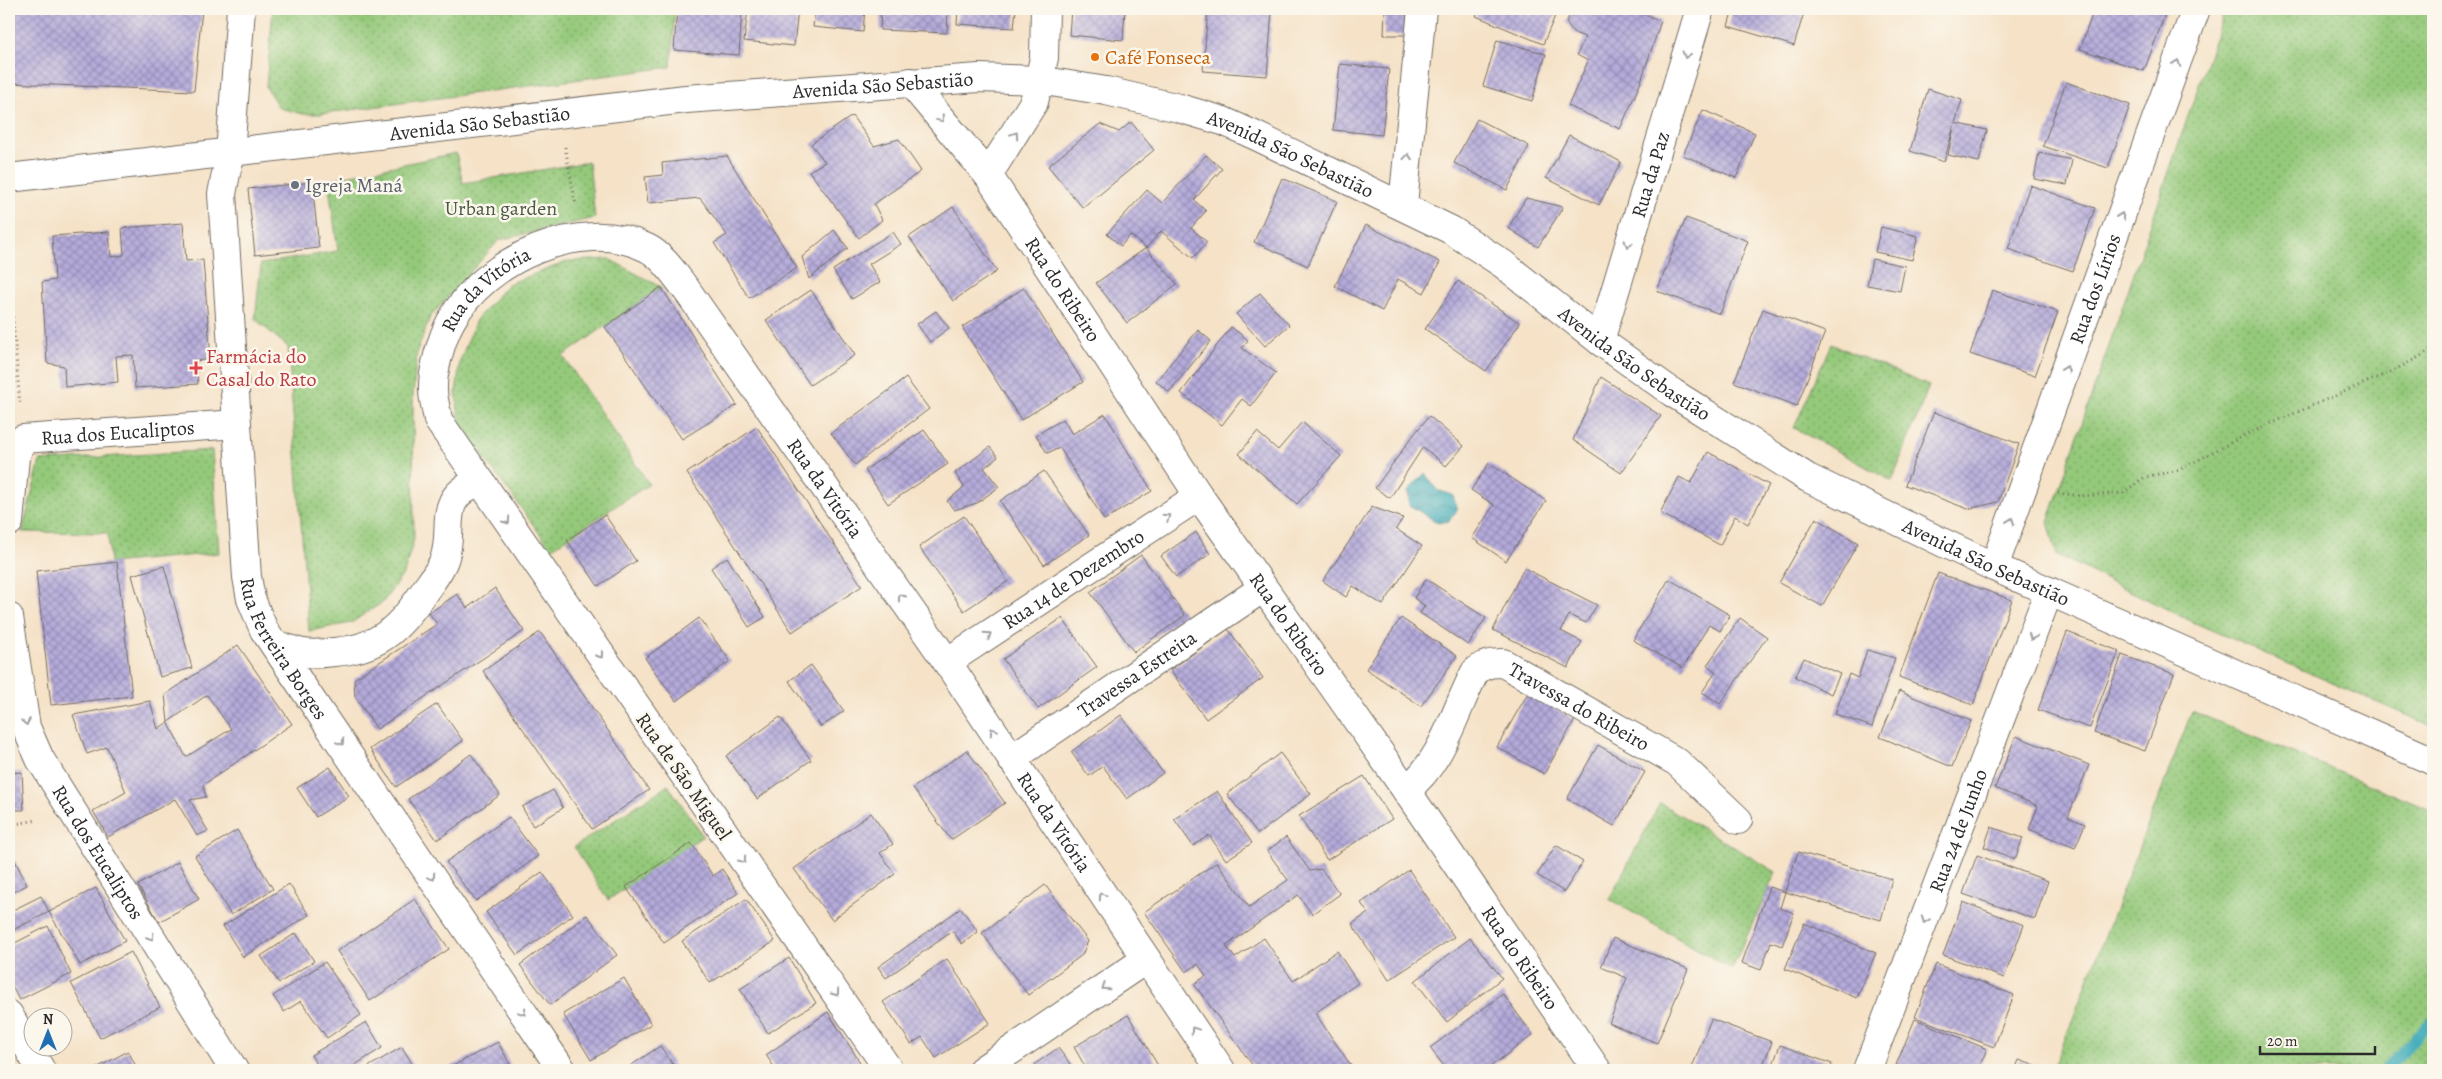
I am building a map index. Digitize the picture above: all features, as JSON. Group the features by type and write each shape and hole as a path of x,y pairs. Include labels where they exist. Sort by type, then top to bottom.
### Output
{"street":[{"name":"Rua Ferreira Borges","path":"242,9 230,153 222,194 250,591 256,613 274,644 562,1070"},
{"path":"988,175 1034,102 1044,58 1045,9"},
{"path":"1403,205 1422,9"},
{"name":"Rua da Paz","path":"1600,341 1700,9"},
{"name":"Rua dos Lírios","path":"1994,567 2196,9"},
{"name":"Avenida São Sebastião","path":"9,178 686,99 910,82 979,78 1039,80 1136,98 1223,121 1403,205 1451,230 1503,264 1600,341 1720,424 1808,478 1994,567 2433,761"},
{"name":"Rua do Ribeiro","path":"910,82 988,175 1198,496 1406,790 1597,1070"},
{"name":"Rua da Vitória","path":"480,481 438,420 433,390 437,362 450,322 468,295 492,274 518,258 542,248 582,237 600,237 647,248 668,267 686,289 947,662 1145,960 1221,1070"},
{"name":"Rua dos Eucaliptos","path":"9,522 15,457 23,440 237,424"},
{"path":"274,644 303,653 319,654 361,649 383,638 403,622 443,562 447,549 448,509 454,497 461,490 480,481"},
{"name":"Rua de São Miguel","path":"480,481 889,1070"},
{"name":"Rua 14 de Dezembro","path":"947,662 1198,496"},
{"name":"Travessa Estreita","path":"1011,759 1263,588"},
{"name":"Rua 24 de Junho","path":"1868,1070 2050,592"},
{"name":"Rua dos Eucaliptos","path":"9,617 26,728 40,759 234,1070"},
{"name":"Travessa do Ribeiro","path":"1406,790 1419,780 1432,763 1475,672 1480,666 1503,663 1678,762 1738,820"},
{"path":"982,1070 1145,960"},
{"path":"9,1015 42,1070"}],"path":[{"path":"560,114 582,237"},
{"path":"9,272 23,440"},
{"path":"2022,489 2081,496 2123,493 2145,477 2178,470 2249,433 2395,370 2433,349"}],"green space":[{"path":"273,9 675,9 671,67 320,114 303,114 279,108 266,87"},
{"path":"2225,9 2433,9 2433,727 2195,623 2057,555 2048,522"},
{"name":"Urban garden","path":"456,153 463,183 589,162 595,218 499,240 430,317 417,352 413,395 414,539 404,573 383,602 351,623 309,631 288,347 255,319 261,264 338,251 328,180"},
{"path":"609,259 661,287 563,356 649,484 551,549 460,425 456,393 460,361 476,320 508,284 569,261"},
{"path":"1831,344 1929,386 1892,481 1794,428"},
{"path":"212,450 219,553 110,563 108,533 22,532 40,461"},
{"path":"2192,711 2433,811 2433,1070 2053,1070"},
{"path":"668,785 703,836 608,900 574,847"},
{"path":"1660,803 1776,872 1732,969 1609,899"}],"water":[{"path":"1425,473 1437,490 1453,495 1457,510 1449,521 1438,523 1409,505 1408,491"}],"building":[{"path":"9,9 202,9 194,91 9,83"},
{"path":"677,9 742,9 739,55 674,50"},
{"path":"748,9 798,9 794,46 744,41"},
{"path":"815,9 865,9 863,32 813,27"},
{"path":"881,9 948,9 947,33 880,30"},
{"path":"958,9 1016,9 1014,28 957,24"},
{"path":"1071,9 1125,9 1123,40 1069,35"},
{"path":"1208,9 1272,10 1267,76 1203,71"},
{"path":"1385,9 1407,9 1406,35 1384,35"},
{"path":"1479,9 1558,9 1543,44 1476,16"},
{"path":"1573,9 1632,9 1661,21 1640,84 1620,129 1568,106 1588,61 1577,55 1585,37 1574,33 1566,22"},
{"path":"1733,9 1805,9 1794,46 1728,26"},
{"path":"2094,9 2167,9 2144,71 2080,49"},
{"path":"1497,40 1546,54 1532,101 1483,86"},
{"path":"1340,64 1389,69 1382,135 1333,130"},
{"path":"2066,82 2130,105 2108,168 2043,146"},
{"path":"1928,89 1962,100 1955,123 1987,130 1979,162 1948,155 1954,126 1944,162 1910,151"},
{"path":"1703,110 1755,133 1736,178 1683,155"},
{"path":"852,116 874,146 899,139 921,171 874,204 882,220 859,238 809,171 825,162 811,144"},
{"path":"1477,119 1529,146 1507,190 1454,163"},
{"path":"1131,122 1154,150 1083,208 1048,166 1100,124 1119,132"},
{"path":"1569,135 1621,162 1599,205 1546,178"},
{"path":"2039,153 2072,160 2067,185 2034,179"},
{"path":"1206,155 1222,169 1194,200 1206,211 1191,228 1207,242 1193,258 1161,231 1146,248 1130,235 1121,246 1107,234 1147,190 1162,203"},
{"path":"727,156 797,268 749,298 714,243 727,235 700,198 648,203 645,177 663,175 662,163"},
{"path":"1282,178 1337,201 1308,266 1254,242"},
{"path":"312,182 319,248 255,255 248,189"},
{"path":"2030,185 2095,208 2073,271 2008,249"},
{"path":"1526,198 1563,207 1538,247 1508,228"},
{"path":"953,207 997,271 953,301 909,237"},
{"path":"1686,218 1748,241 1720,314 1657,291"},
{"path":"183,223 186,261 203,260 211,359 196,361 198,384 135,388 133,355 116,356 118,382 65,387 64,366 47,363 42,282 55,280 52,236 109,232 111,257 124,255 122,228"},
{"path":"1366,225 1440,262 1424,293 1398,279 1382,311 1335,286"},
{"path":"1881,227 1918,236 1912,260 1875,252"},
{"path":"834,230 848,248 809,279 802,257"},
{"path":"893,232 901,244 869,264 880,282 852,299 833,270"},
{"path":"1146,248 1177,284 1127,323 1096,283"},
{"path":"1872,259 1905,266 1900,291 1867,285"},
{"path":"1458,281 1520,323 1486,371 1425,329"},
{"path":"661,287 737,405 682,439 605,327"},
{"path":"1024,288 1083,382 1021,420 962,327"},
{"path":"811,290 855,355 810,385 766,320"},
{"path":"1992,290 2058,312 2035,376 1970,354"},
{"path":"1260,293 1289,325 1265,346 1236,314"},
{"path":"1763,309 1825,332 1797,406 1734,382"},
{"path":"936,311 949,328 930,342 917,324"},
{"path":"1231,327 1248,340 1242,348 1276,373 1251,406 1242,399 1222,425 1181,393"},
{"path":"1198,330 1211,341 1169,392 1156,381"},
{"path":"1601,377 1661,416 1621,473 1573,440"},
{"path":"906,378 929,409 855,465 831,433"},
{"path":"1934,412 2019,444 1998,502 1968,509 1905,485"},
{"path":"1105,414 1152,491 1104,520 1060,448 1047,453 1036,435 1063,419 1072,434"},
{"path":"1429,416 1464,446 1446,466 1423,447 1390,498 1375,488"},
{"path":"1302,422 1341,456 1297,504 1239,454 1257,432 1278,450"},
{"path":"757,427 862,586 792,632 687,473"},
{"path":"924,430 948,464 888,504 865,470"},
{"path":"990,447 998,457 984,468 999,487 977,503 954,510 947,501 964,487 955,473"},
{"path":"1708,452 1769,485 1748,524 1735,516 1720,545 1660,513 1679,477 1691,483"},
{"path":"1489,463 1546,501 1506,561 1472,538 1494,505 1471,490"},
{"path":"1044,471 1089,535 1044,565 1000,501"},
{"path":"1372,507 1403,518 1396,529 1422,546 1383,605 1353,586 1346,597 1323,581"},
{"path":"605,515 636,561 598,586 567,540"},
{"path":"964,516 1008,581 964,611 919,547"},
{"path":"1816,518 1858,543 1822,606 1779,583"},
{"path":"1196,532 1210,554 1176,577 1161,556"},
{"path":"1141,555 1185,615 1134,652 1090,592"},
{"path":"727,557 765,617 749,627 711,568"},
{"path":"117,562 132,696 51,705 36,571"},
{"path":"164,566 192,668 160,677 132,575"},
{"path":"1524,568 1597,605 1586,623 1569,615 1561,631 1582,642 1568,668 1493,630"},
{"path":"1938,573 2012,600 1973,705 1899,677"},
{"path":"1426,579 1486,618 1468,645 1420,613 1425,606 1414,598"},
{"path":"1669,579 1730,615 1720,631 1709,625 1683,668 1633,640"},
{"path":"495,588 524,631 377,729 355,697 354,679 437,624 429,613 457,594 467,608"},
{"path":"699,618 730,661 676,701 645,658"},
{"path":"1062,618 1097,667 1038,709 1003,659"},
{"path":"1401,618 1457,656 1421,706 1366,669"},
{"path":"1740,618 1767,637 1720,704 1702,692 1716,672 1707,665"},
{"path":"1228,629 1263,678 1206,719 1170,670"},
{"path":"540,632 649,790 592,829 483,671"},
{"path":"2067,632 2119,651 2090,728 2038,710"},
{"path":"238,645 292,724 203,785 206,797 190,800 208,831 197,836 175,799 108,837 93,811 126,792 107,747 87,754 73,715 150,701 158,729 168,722 165,695","holes":["207,695 231,729 186,757 168,722"]},
{"path":"1867,650 1895,658 1872,727 1835,714 1849,674 1858,678"},
{"path":"2122,655 2174,674 2145,751 2094,733"},
{"path":"1804,658 1840,674 1831,694 1795,677"},
{"path":"811,665 844,711 821,727 789,681"},
{"path":"1899,691 1971,721 1952,767 1880,737"},
{"path":"1528,693 1575,720 1544,774 1497,747"},
{"path":"437,704 463,741 396,787 370,749"},
{"path":"1121,715 1163,773 1127,799 1103,766 1089,776 1071,752"},
{"path":"780,717 811,760 757,799 726,756"},
{"path":"2016,736 2089,765 2068,817 2085,824 2075,848 2029,829 2038,806 1995,788"},
{"path":"1598,745 1645,772 1614,826 1567,799"},
{"path":"967,750 1005,803 951,840 913,788"},
{"path":"1280,753 1311,794 1258,834 1227,794"},
{"path":"471,754 500,795 437,840 408,799"},
{"path":"330,767 349,796 316,817 297,788"},
{"path":"22,772 24,810 9,810 9,773"},
{"path":"1364,776 1392,819 1327,860 1299,816"},
{"path":"553,790 563,808 533,826 522,807"},
{"path":"1217,791 1252,843 1226,860 1209,835 1193,846 1174,819"},
{"path":"871,813 893,844 880,853 895,874 832,920 794,869"},
{"path":"509,817 538,856 476,901 446,862"},
{"path":"1991,827 2023,838 2015,859 1984,847"},
{"path":"237,830 273,889 231,915 195,856"},
{"path":"1286,837 1310,871 1321,869 1340,894 1312,914 1298,895 1226,946 1235,958 1264,938 1293,981 1337,951 1358,983 1315,1013 1354,1070 1256,1070 1194,984 1206,976 1198,964 1186,972 1144,912 1217,862 1249,907 1288,880 1267,851"},
{"path":"691,843 713,876 722,869 738,893 664,943 626,887"},
{"path":"1556,845 1583,862 1564,892 1537,875"},
{"path":"9,848 27,885 9,894"},
{"path":"1798,852 1892,879 1881,920 1785,892"},
{"path":"1977,855 2048,881 2035,919 1963,894"},
{"path":"178,862 199,899 159,922 138,885"},
{"path":"1409,870 1454,937 1389,980 1352,924 1368,913 1361,903"},
{"path":"542,872 573,915 517,955 486,912"},
{"path":"289,884 309,915 243,957 223,926"},
{"path":"1045,885 1088,941 1082,955 1028,995 982,933"},
{"path":"1769,887 1785,892 1780,908 1794,913 1782,946 1771,942 1761,970 1742,963"},
{"path":"96,888 125,941 80,965 49,912"},
{"path":"41,896 49,912 9,932 9,912"},
{"path":"415,899 449,949 370,1001 337,951"},
{"path":"746,899 775,941 710,983 682,941"},
{"path":"1963,902 2024,925 2004,978 1943,955"},
{"path":"961,908 978,932 962,944 953,931 886,978 878,967"},
{"path":"587,915 617,955 550,1005 520,965"},
{"path":"1804,923 1876,953 1857,998 1785,969"},
{"path":"48,926 71,974 19,1000 9,980 9,946"},
{"path":"296,933 314,961 279,983 261,956"},
{"path":"1470,938 1502,978 1447,1022 1415,981"},
{"path":"1613,938 1688,969 1657,1043 1609,1023 1627,978 1601,967"},
{"path":"131,952 160,1007 100,1038 71,983"},
{"path":"789,958 816,1003 768,1033 740,989"},
{"path":"947,959 990,1023 936,1058 922,1037 911,1044 883,1002"},
{"path":"325,962 361,1015 327,1038 301,1001 284,1012 273,996"},
{"path":"1936,964 2014,995 1994,1047 1915,1017"},
{"path":"624,978 651,1024 591,1060 563,1014"},
{"path":"1503,994 1533,1035 1486,1070 1447,1070 1430,1048"},
{"path":"828,1012 865,1070 776,1070 766,1055"},
{"path":"1128,1015 1160,1069 1087,1070 1074,1047"},
{"path":"1711,1019 1772,1042 1761,1070 1691,1070"},
{"path":"1915,1019 1987,1049 1978,1070 1909,1070 1896,1065"},
{"path":"366,1022 382,1048 347,1070 320,1070 311,1055"},
{"path":"498,1042 513,1070 445,1070"},
{"path":"1780,1045 1832,1064 1830,1070 1771,1070"},
{"path":"660,1046 677,1070 624,1070"},
{"path":"402,1047 416,1070 363,1070"},
{"path":"1058,1048 1075,1070 1040,1070 1035,1064"},
{"path":"128,1051 138,1070 93,1070"},
{"path":"2019,1060 2036,1066 2035,1070 2015,1070"}],"waterway":[{"path":"2385,1070 2433,1020"}],"place":[{"name":"Café Fonseca","path":"1095,57"},
{"name":"Igreja Maná","path":"295,185"},
{"name":"Farmácia do Casal do Rato","path":"196,368"}]}
